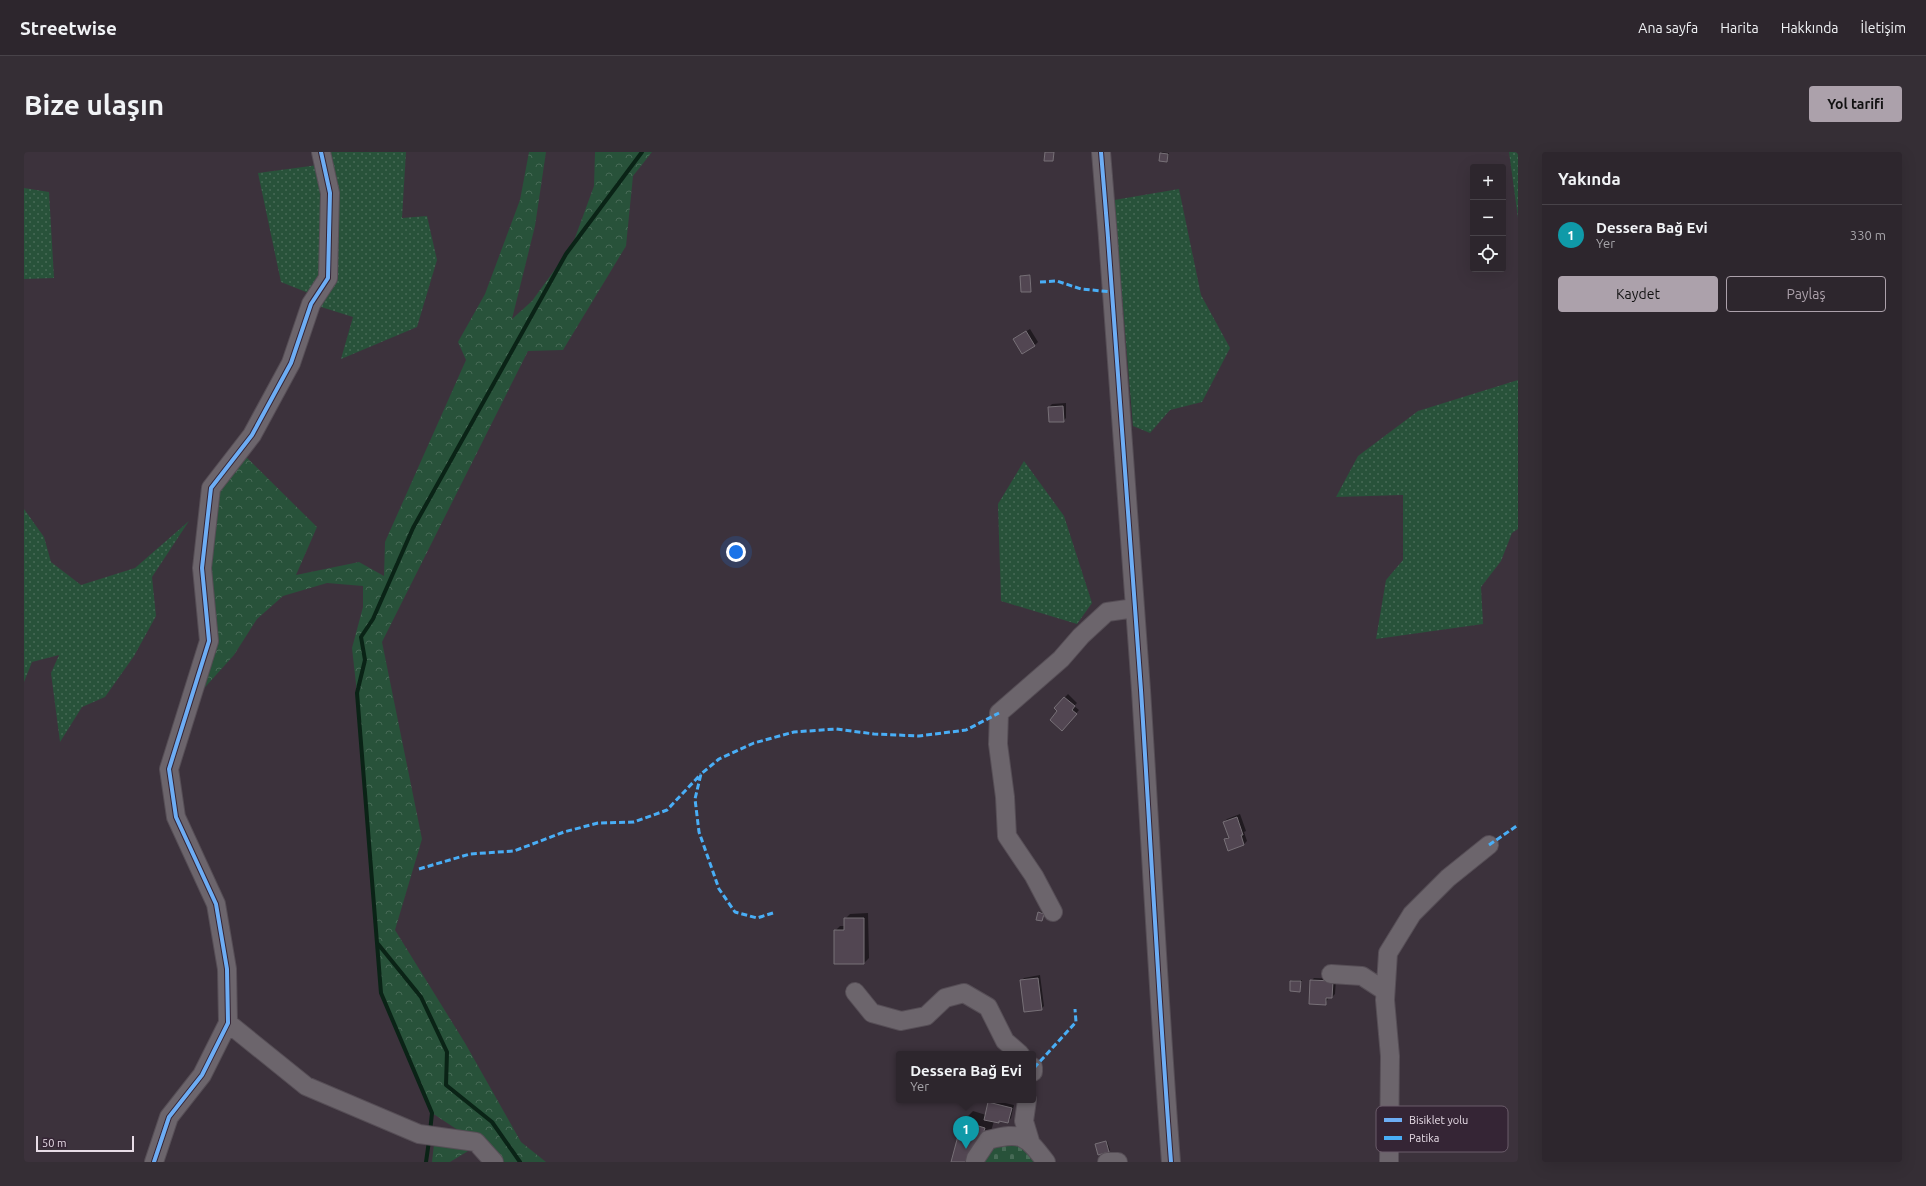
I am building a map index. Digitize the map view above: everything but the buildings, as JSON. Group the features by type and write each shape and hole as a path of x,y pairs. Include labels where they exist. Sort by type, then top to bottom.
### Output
{"street":[{"path":"154,1162 169,1117 202,1075 228,1023 227,969 216,904 176,817 169,769 209,640 202,568 211,488 252,435 291,362 311,304 328,278 330,193 320,152"},
{"path":"1102,152 1135,608 1157,970 1171,1162"},
{"path":"1053,912 1034,876 1007,836 1005,797 998,744 999,713 1061,659 1081,636 1107,612 1135,608"},
{"path":"1390,1106 1390,1056 1385,991 1388,953 1412,914 1448,878 1489,845"},
{"path":"1331,974 1362,976 1385,991"},
{"path":"855,992 872,1013 901,1021 926,1016 945,998 964,993 988,1007 1004,1041 1016,1051"},
{"path":"228,1023 306,1086 419,1134 476,1142 494,1162"},
{"path":"1027,1103 1024,1121 1030,1141 1046,1162"},
{"path":"975,1162 988,1140 1009,1134 1030,1141"},
{"path":"1389,1152 1389,1162"},
{"path":"1107,1162 1118,1162"}],"green space":[{"path":"328,152 406,152 402,218 427,216 437,260 417,327 341,359 353,317 318,306"},
{"path":"529,152 546,152 535,226 512,319 532,301 572,246 594,186 595,152 652,152 633,176 626,246 563,350 528,351 382,642 422,839 395,930 465,1043 521,1142 546,1162 494,1162 476,1142 432,1113 381,993 357,693 352,648 363,607 363,586 327,583 283,596 257,619 234,655 189,705 209,641 211,488 240,451 317,527 296,575 359,562 384,576 385,542 466,360 458,342 485,294 520,200"},
{"path":"1509,152 1518,152 1518,218"},
{"path":"318,165 324,195 323,273 311,294 281,282 258,173"},
{"path":"24,188 49,192 54,278 24,279"},
{"path":"1179,189 1201,295 1230,348 1202,402 1170,410 1150,433 1133,426 1114,200"},
{"path":"1518,380 1518,529 1512,533 1501,561 1481,587 1483,624 1376,639 1386,580 1403,560 1403,495 1336,497 1358,456 1418,411"},
{"path":"1024,461 1064,516 1092,603 1077,624 1001,601 998,504"},
{"path":"24,509 44,537 51,562 81,585 135,568 189,521 152,577 156,616 134,656 105,697 82,707 60,742 51,673 59,655 32,662 24,682"},
{"path":"1009,1134 1046,1162 975,1162"},
{"path":"434,1144 473,1148 450,1162 432,1162"}],"waterway":[{"path":"430,1132 432,1113 381,993 357,693 365,660 361,637 373,619 413,528 566,254 642,152"},
{"path":"378,944 421,997 447,1052 446,1085 492,1122 520,1162"},
{"path":"426,1162 429,1141"}],"marked path":[{"path":"1040,282 1057,281 1081,289 1113,292"},
{"path":"773,913 757,918 735,912 719,889 699,832 695,799 701,774 719,759 754,743 794,732 836,729 874,734 919,736 966,730 999,713"},
{"path":"419,869 470,854 514,851 564,832 598,823 634,822 667,810 701,774"},
{"path":"1489,845 1518,825"},
{"path":"1036,1066 1076,1022 1075,1009"}],"cycle path":[{"path":"154,1162 169,1117 202,1075 228,1023 227,969 216,904 176,817 169,769 209,641 202,568 211,488 252,435 291,363 311,304 328,278 330,193 321,152"},
{"path":"1101,152 1132,555 1171,1162"}],"place":[{"name":"Dessera Bağ Evi","path":"966,1149"}]}
